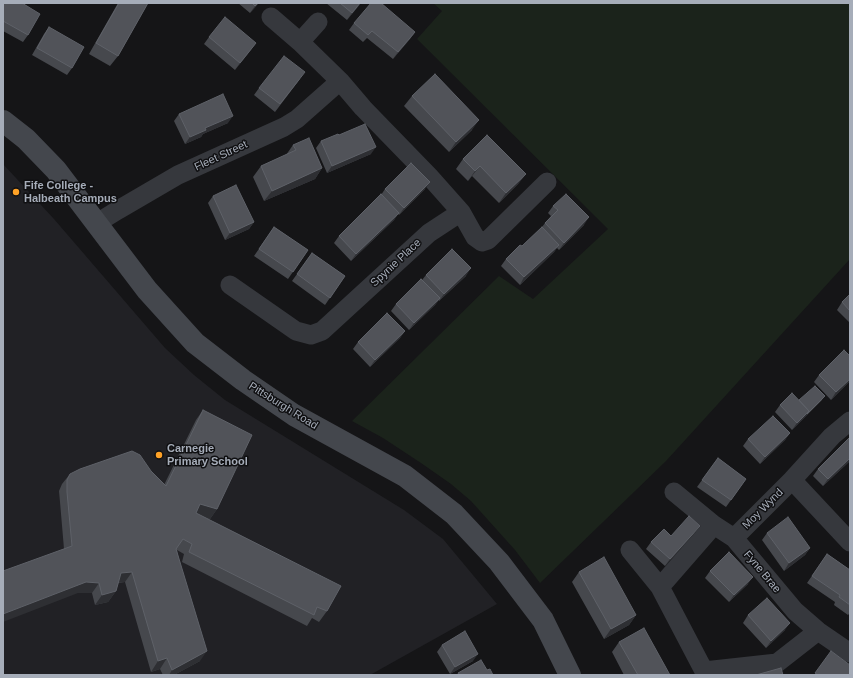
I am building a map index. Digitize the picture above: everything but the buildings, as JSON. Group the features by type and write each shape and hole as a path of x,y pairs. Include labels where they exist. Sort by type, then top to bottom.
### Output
{"street":[{"path":"271,17 300,42 340,81 363,108 429,176 461,212 475,237 482,242 488,240 547,182"},
{"path":"300,42 318,22"},
{"name":"Fleet Street","path":"97,223 178,175 297,120 340,81"},
{"name":"Pittsburgh Road","path":"3,121 26,139 56,170 97,223 135,276 195,342 243,380 294,415 404,476 454,514 499,562 543,620 570,675"},
{"name":"Spynie Place","path":"230,285 296,331 311,335 322,332 429,233 461,212"},
{"name":"Moy Wynd","path":"734,538 792,480 832,436 850,421"},
{"name":"Moy Wynd","path":"792,480 850,542"},
{"name":"Fyne Brae","path":"674,492 714,525 734,538 795,611 818,631 850,653"},
{"path":"660,587 714,525"},
{"path":"630,550 660,587 704,671 777,663 818,631"}],"shaded area":[{"path":"433,3 850,3 850,259 666,461 540,583 515,550 471,501 451,484 421,463 383,438 352,421 499,276 533,299 608,229 417,39 442,11"},
{"name":"Carnegie Primary School","path":"3,164 54,219 165,348 194,375 225,400 404,510 443,539 497,604 370,675 3,675"}],"place":[{"name":"Fife College - Halbeath Campus","path":"16,192"},
{"name":"Carnegie Primary School","path":"159,455"}]}
